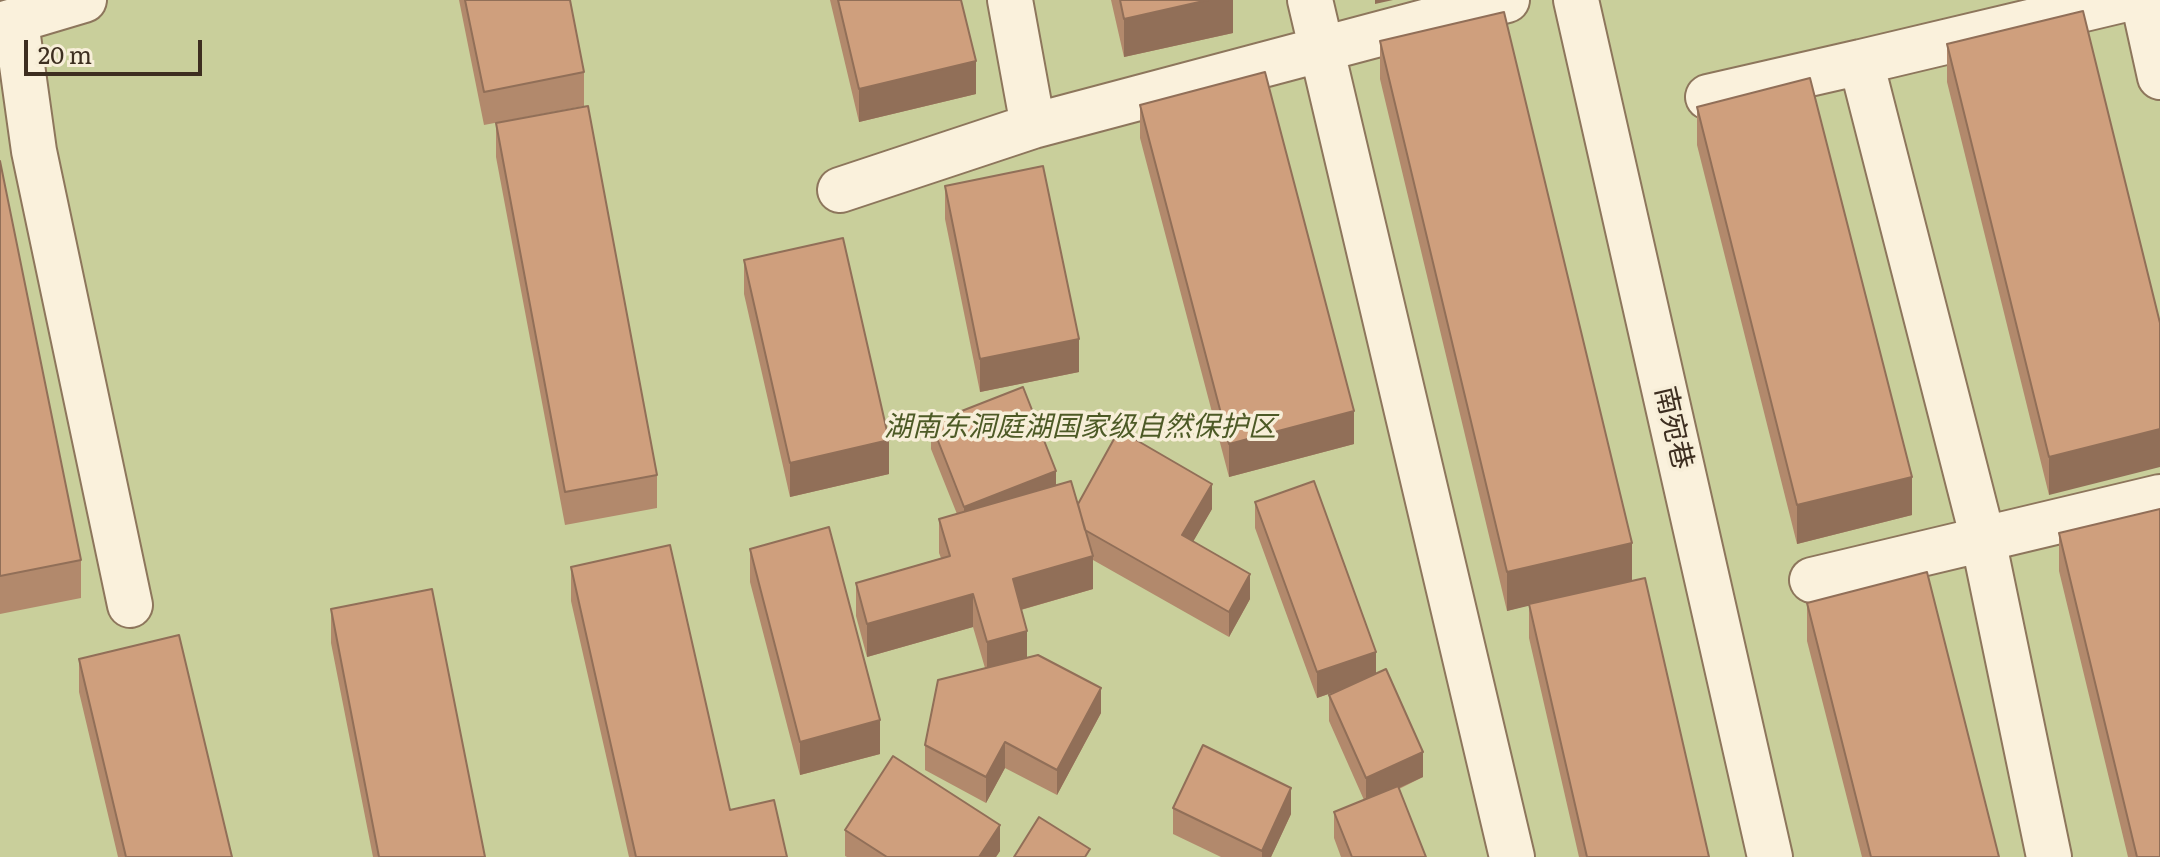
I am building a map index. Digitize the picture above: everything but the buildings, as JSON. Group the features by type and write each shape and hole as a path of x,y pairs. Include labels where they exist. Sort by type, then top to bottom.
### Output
{"street":[{"path":"84,0 8,24 130,605"},
{"path":"1010,0 1033,126"},
{"path":"1310,0 1512,857"},
{"path":"840,190 1033,126 1507,0"},
{"name":"南宛巷","path":"1576,0 1770,857"},
{"path":"1708,97 2122,0"},
{"path":"2143,0 2160,77"},
{"path":"1861,62 1983,539 2049,857"},
{"path":"1812,580 2160,497"}],"green space":[{"name":"湖南东洞庭湖国家级自然保护区","path":"0,0 2160,0 2160,857 0,857"}]}
